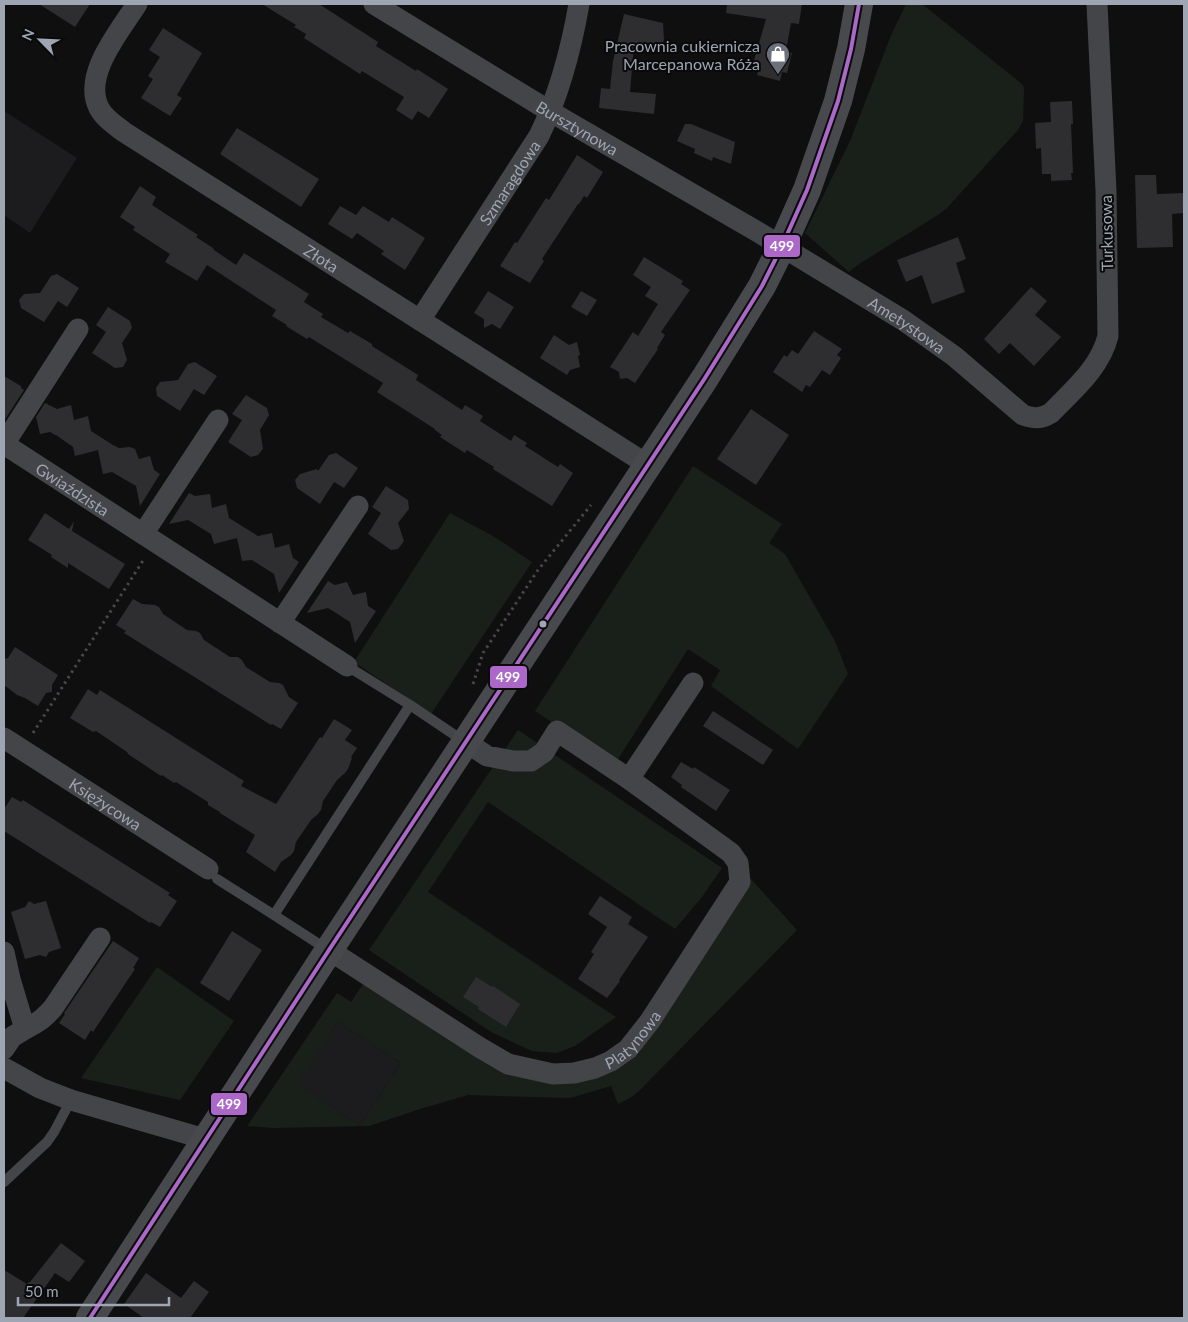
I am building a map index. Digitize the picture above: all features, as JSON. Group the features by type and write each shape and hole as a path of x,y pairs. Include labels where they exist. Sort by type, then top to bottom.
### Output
{"street":[{"name":"Złota","path":"137,4 107,52 96,77 95,99 100,110 108,120 648,465"},
{"name":"Bursztynowa","path":"374,4 551,112 782,246"},
{"name":"Szmaragdowa","path":"420,320 539,136 551,112 562,80 579,4"},
{"path":"90,1318 648,465 762,286 807,190 835,110 851,49 859,4"},
{"name":"Turkusowa","path":"1023,415 1032,418 1043,417 1051,413 1092,370 1105,349 1108,336 1106,191 1097,4"},
{"name":"Ametystowa","path":"782,246 920,332 954,356 1023,415"},
{"name":"Gwiaździsta","path":"78,329 4,444 347,666"},
{"path":"149,538 218,420"},
{"path":"280,623 358,506"},
{"path":"629,779 693,683"},
{"name":"Platynowa","path":"329,950 508,1064 552,1074 574,1073 595,1068 628,1049 650,1021 740,882 738,863 731,853 629,779 557,731 544,752 531,761 513,761 487,756 466,742"},
{"name":"Księżycowa","path":"4,738 212,874"},
{"path":"4,1049 12,1037 44,1018 53,1008 100,938"},
{"path":"4,952 25,1029"},
{"path":"4,1068 40,1088 70,1100 205,1140"}],"lane":[{"path":"347,666 466,742"},
{"path":"274,915 410,705"},
{"path":"212,874 329,950"},
{"path":"4,1182 47,1142 70,1100"}],"path":[{"path":"470,688 474,682 484,652 516,603 538,570 595,499"},
{"path":"22,750 149,538"}],"shaded area":[{"path":"906,4 922,4 1022,84 1024,88 1023,121 1018,130 946,209 849,272 805,233 850,141 892,33"},
{"path":"4,111 77,158 30,233 4,215"},
{"path":"693,466 782,524 769,543 785,554 835,641 848,674 798,749 711,686 720,670 688,649 615,764 535,711"},
{"path":"450,513 493,536 532,562 431,714 354,662"},
{"path":"518,730 722,868 702,897 675,929 488,802 428,892 616,1017 575,1046 557,1053 532,1051 491,1032 369,950"},
{"path":"751,879 797,930 641,1089 618,1104 611,1086 570,1098 468,1095 369,1126 273,1128 247,1126 337,993 351,1002 365,981 432,1028 571,1080 656,1024","holes":["338,1022 401,1063 360,1126 297,1084"]},
{"path":"157,967 234,1021 180,1100 81,1078"},
{"path":"338,1022 401,1063 360,1126 296,1084"}],"building":[{"path":"39,4 90,4 75,27"},
{"path":"262,4 319,4 378,42 376,46 448,89 429,118 418,111 412,120 396,110 404,97 362,71 360,74 304,38 306,34 294,27 296,25"},
{"path":"727,4 802,4 799,24 791,23 786,51 792,53 787,73 782,72 780,81 757,75 760,66 753,64 766,19 726,13"},
{"path":"624,14 663,23 664,40 658,51 634,45 630,92 656,94 654,114 599,108 601,88 610,89 613,61"},
{"path":"163,28 202,53 177,95 182,98 170,116 141,98 153,79 148,76 160,57 149,50"},
{"path":"1072,101 1072,180 1051,181 1051,174 1042,174 1041,148 1036,149 1035,123 1051,122 1050,102"},
{"path":"685,124 691,124 735,142 731,164 713,157 712,161 694,153 695,149 677,141"},
{"path":"237,128 319,179 301,207 220,154"},
{"path":"577,155 603,172 587,198 584,196 578,204 542,259 544,261 530,283 500,266 546,198 549,200"},
{"path":"1135,175 1156,175 1157,194 1184,193 1184,213 1172,214 1173,247 1137,248"},
{"path":"140,186 156,197 152,205 198,235 196,237 236,265 244,253 309,294 304,302 323,314 321,317 348,333 350,331 372,344 372,346 418,375 416,380 462,410 465,405 483,416 480,421 511,441 514,435 527,443 525,446 558,467 560,464 573,473 552,506 493,469 494,467 467,450 465,453 440,437 442,435 435,429 377,392 383,383 309,337 307,339 286,326 272,316 276,310 207,265 197,281 165,262 170,254 133,230 135,227 120,217"},
{"path":"340,206 356,215 363,206 389,222 392,217 425,238 405,270 381,254 384,251 357,233 352,239 328,224"},
{"path":"958,237 966,259 956,263 965,292 932,304 922,275 906,282 897,260"},
{"path":"644,257 683,281 681,284 690,290 661,332 665,335 658,349 635,383 627,378 620,379 619,372 610,367 633,332 638,336 658,304 645,296 651,287 633,275"},
{"path":"57,274 79,288 67,307 58,301 44,322 21,308 19,300 24,294 40,293 51,276"},
{"path":"1031,287 1047,301 1035,315 1061,337 1034,366 1010,343 999,354 984,339"},
{"path":"488,291 514,307 500,329 492,324 484,328 484,319 474,313"},
{"path":"581,291 597,300 587,316 571,307"},
{"path":"108,307 130,321 132,328 122,343 127,360 123,367 115,368 92,353 106,332 96,325"},
{"path":"814,331 842,349 837,355 841,358 830,375 822,370 810,387 806,385 802,392 773,372 784,355 787,357 792,350 798,354"},
{"path":"554,335 569,345 577,342 580,367 570,370 567,375 540,358"},
{"path":"195,362 217,376 204,395 194,389 180,411 157,396 156,388 160,382 178,380 188,364"},
{"path":"4,376 21,386 24,390 4,421"},
{"path":"246,395 267,408 269,415 260,430 263,449 258,455 251,457 228,442 242,420 232,414"},
{"path":"45,403 57,409 71,405 74,420 88,416 91,431 119,448 130,447 135,449 139,459 150,456 154,470 160,474 140,506 136,486 112,472 103,474 98,450 75,456 73,447 56,435 50,432 40,434 36,417"},
{"path":"751,409 789,435 756,485 717,459"},
{"path":"336,453 358,468 344,488 334,482 320,504 297,488 295,480 300,474 317,469 318,471 329,455"},
{"path":"386,486 408,500 409,509 398,523 404,541 398,549 391,550 368,534 381,513 372,507"},
{"path":"189,493 195,496 210,494 212,508 226,504 229,518 258,536 272,533 275,548 289,544 293,558 299,562 279,593 274,574 252,560 242,561 237,538 214,544 211,534 188,520 169,524"},
{"path":"45,513 69,529 74,521 72,531 125,564 109,589 68,563 68,568 28,540"},
{"path":"328,581 335,585 347,582 353,595 366,592 368,606 376,611 355,643 350,622 328,608 307,613"},
{"path":"133,599 142,604 159,607 163,614 187,630 200,633 204,640 230,657 238,657 246,667 270,682 283,685 289,697 298,703 281,729 271,725 124,633 126,631 116,625"},
{"path":"15,647 58,675 52,685 52,692 46,693 38,706 17,695 4,685 4,659 8,658"},
{"path":"88,689 97,695 100,690 244,781 241,786 276,804 334,719 352,730 345,740 357,748 351,757 348,769 337,780 323,801 321,810 311,820 296,842 294,851 281,862 275,872 246,852 255,835 208,805 208,802 176,782 174,783 161,776 96,731 93,732 70,718"},
{"path":"713,711 773,750 763,765 703,726"},
{"path":"681,762 693,769 694,767 730,790 716,811 681,787 682,785 671,777"},
{"path":"12,797 21,802 23,800 170,893 168,895 177,901 160,927 150,923 4,831 4,809"},
{"path":"600,896 632,917 628,924 648,937 607,998 578,979 594,954 591,952 607,927 588,914"},
{"path":"29,901 34,904 46,901 61,948 49,952 46,957 40,955 25,959 11,912 25,907"},
{"path":"232,931 262,950 229,1001 200,983"},
{"path":"113,941 139,958 133,968 135,969 93,1032 91,1030 85,1040 59,1023"},
{"path":"476,977 520,1004 506,1027 463,997"},
{"path":"61,1243 85,1261 69,1282 55,1273 23,1318 4,1318 4,1270 27,1284"},
{"path":"146,1273 181,1298 194,1281 209,1292 190,1318 144,1318 124,1304"}],"transit line":[{"name":"499","path":"90,1318 705,378 762,286 807,190 838,101 851,49 859,4"}],"place":[{"name":"Pracownia cukiernicza Marcepanowa Róża","path":"778,75"}]}
